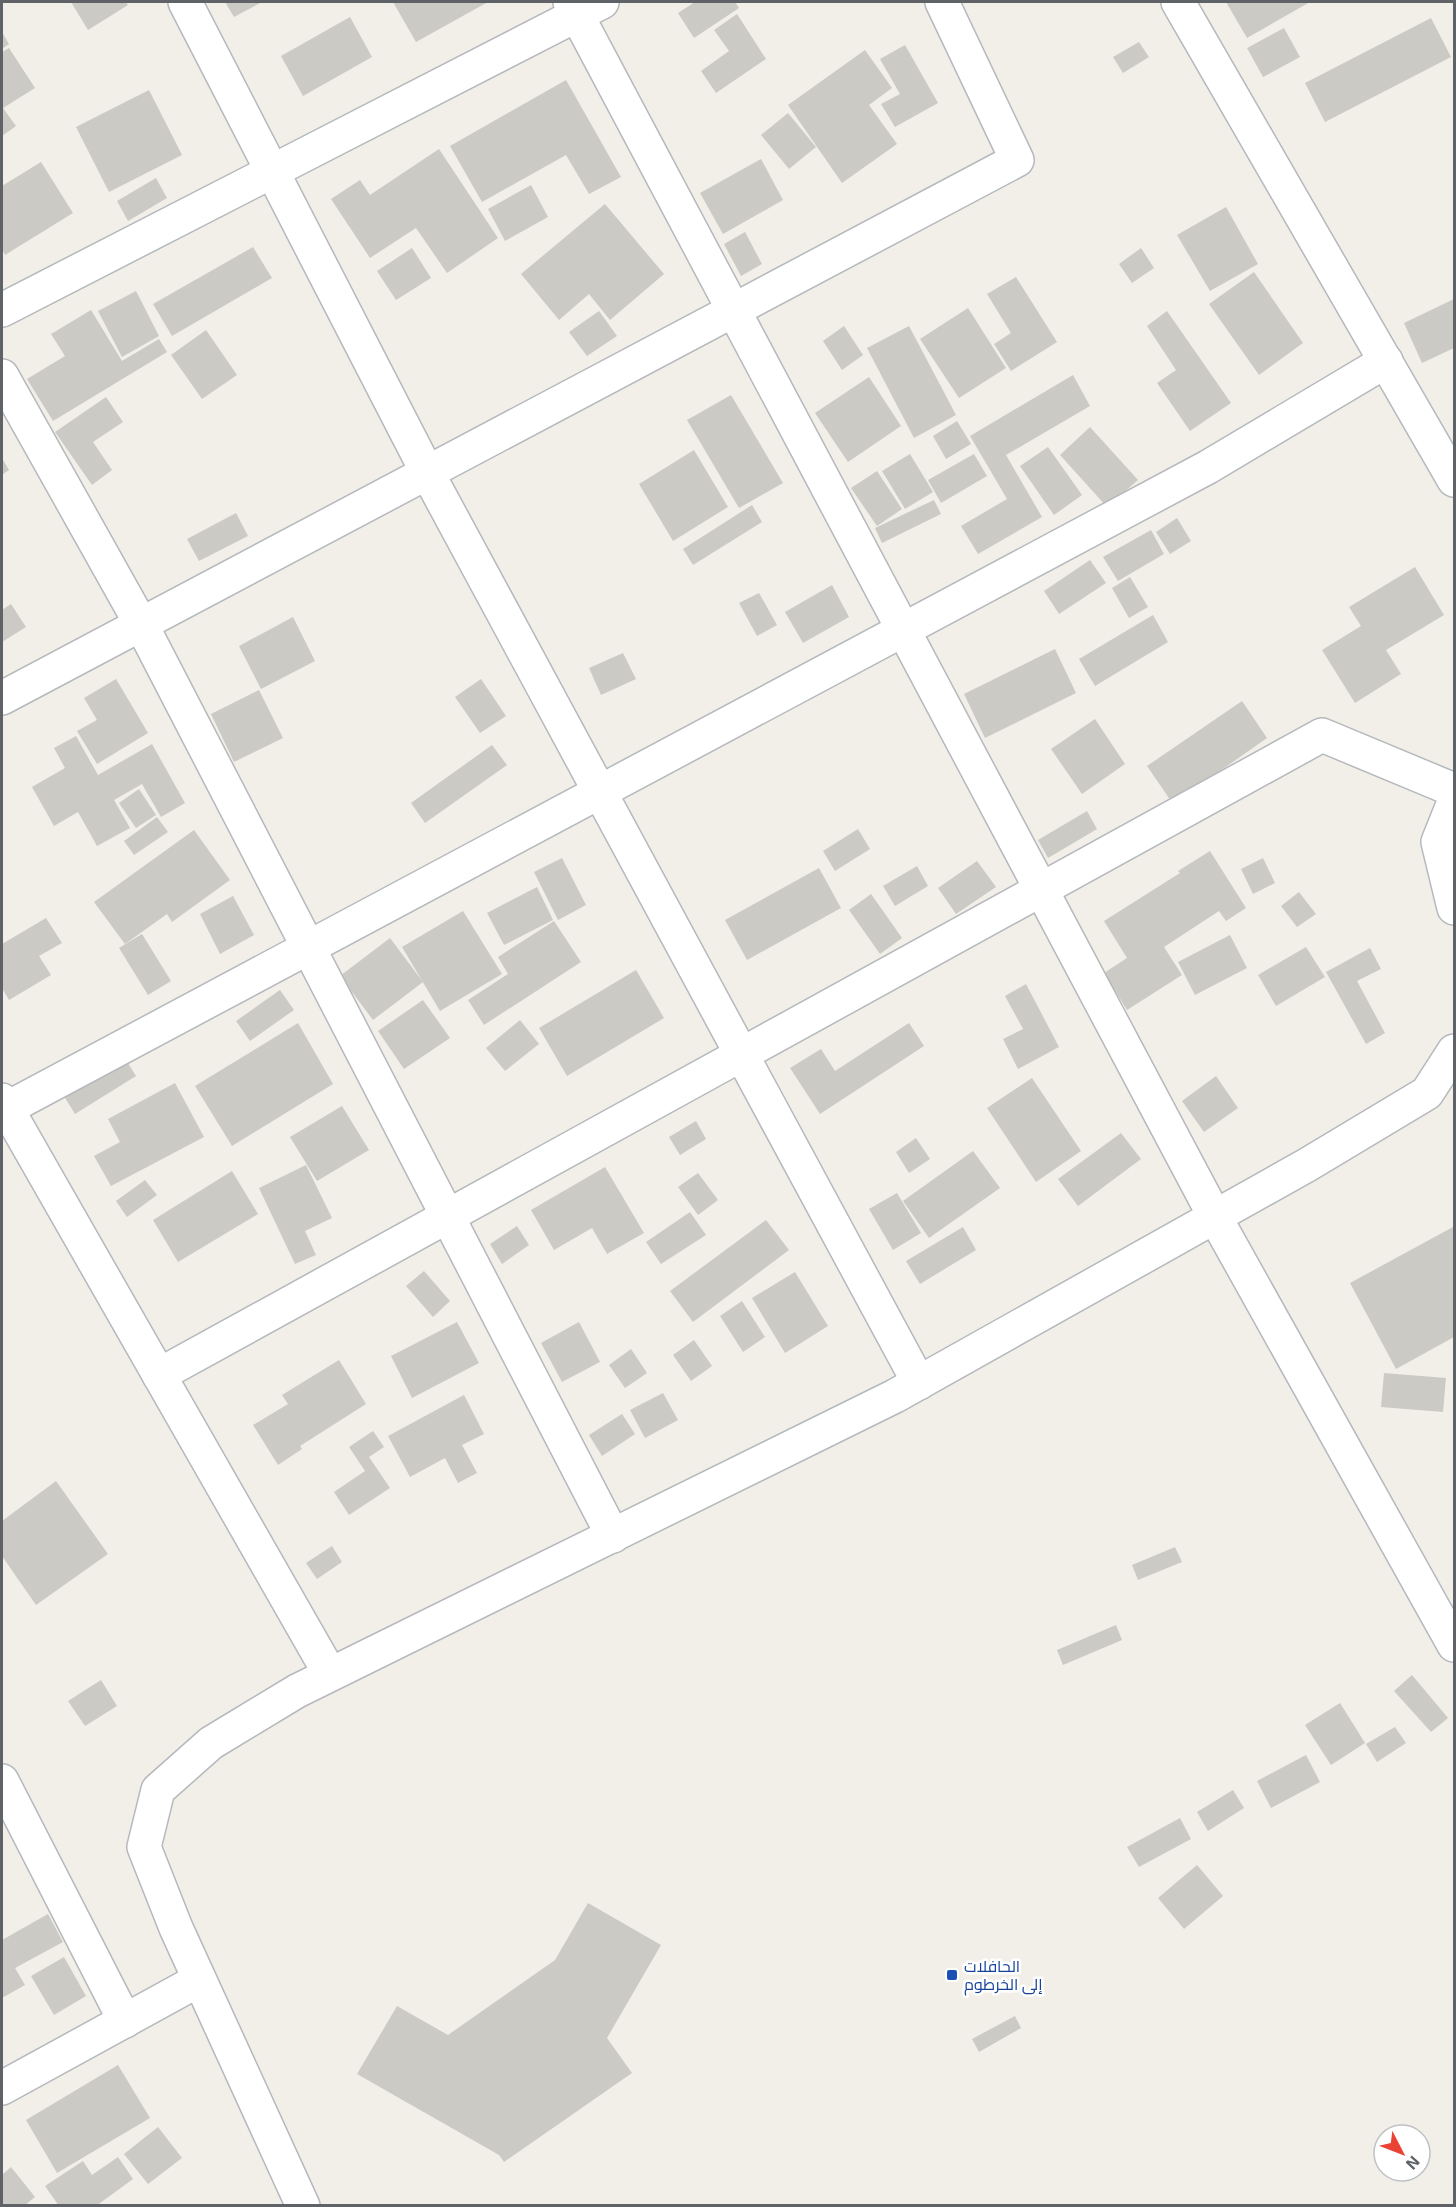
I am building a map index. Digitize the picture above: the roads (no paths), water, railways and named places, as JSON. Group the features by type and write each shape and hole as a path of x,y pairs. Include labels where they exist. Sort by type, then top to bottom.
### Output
{"street":[{"path":"186,2 427,472 919,1383"},
{"path":"2,698 1017,160 942,2"},
{"path":"1178,2 1455,480"},
{"path":"2,310 274,171 583,6 733,310 1041,890 1215,1217 1455,1645"},
{"path":"330,1674 4,1104 308,947 1208,467 1386,361"},
{"path":"2,376 141,624 613,1536"},
{"path":"159,1375 1322,735 1455,790"},
{"path":"1455,802 1438,842 1455,908"},
{"path":"303,2205 199,1980 144,1847 158,1790 211,1743 297,1691 919,1383 1307,1165 1427,1094 1455,1051"},
{"path":"2,1781 125,2020"},
{"path":"2,2088 199,1980"}],"place":[{"name":"الحافلات إلى الخرطوم","path":"952,1975"}]}
